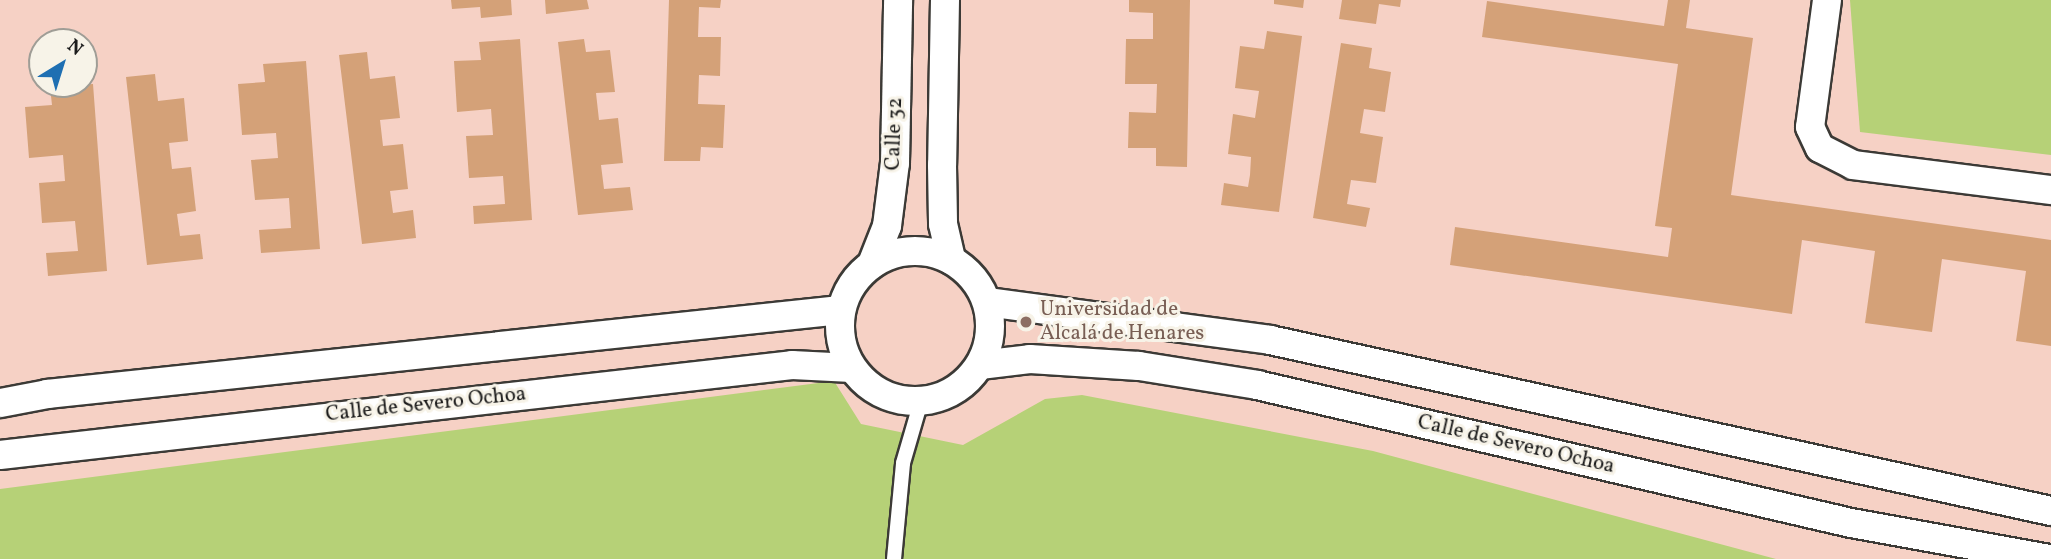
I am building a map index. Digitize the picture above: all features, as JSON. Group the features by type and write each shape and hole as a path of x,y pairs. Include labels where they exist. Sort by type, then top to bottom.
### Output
{"street":[{"name":"Calle 32","path":"872,264 887,226 895,163 898,0"},
{"path":"945,0 943,224 951,260"},
{"path":"1827,0 1810,127 1820,148 1853,165 2051,190"},
{"path":"911,250 951,260 967,271 987,302 991,323 980,365 954,389 921,401 880,393 852,368 839,330 846,292 872,264 911,250"},
{"path":"987,302 1270,340 2051,511"},
{"path":"0,403 47,394 841,310"},
{"name":"Calle de Severo Ochoa","path":"980,365 1030,359 1139,366 1257,385 1851,523 2049,559"},
{"name":"Calle de Severo Ochoa","path":"0,455 792,365 852,368"}],"lane":[{"path":"894,559 903,463 921,401"}],"shaded area":[{"name":"Universidad de Alcalá de Henares","path":"0,0 2051,0 2051,559 0,559"}],"green space":[{"path":"1850,0 2051,0 2051,155 1860,132"},
{"path":"834,381 861,424 963,445 1045,399 1082,395 1373,451 1776,559 0,559 0,489"}],"building":[{"path":"451,0 511,0 512,15 481,18 480,7 452,9"},
{"path":"545,0 587,0 589,9 546,14"},
{"path":"669,0 721,0 720,8 699,7 698,37 721,37 720,76 699,75 698,104 725,105 723,148 701,147 700,161 664,161"},
{"path":"1129,0 1190,0 1187,167 1156,166 1156,148 1128,148 1129,112 1156,113 1157,84 1125,84 1126,39 1153,39 1153,13 1129,12"},
{"path":"1274,0 1304,0 1303,8 1274,4"},
{"path":"1342,0 1401,0 1400,7 1379,4 1376,24 1339,19"},
{"path":"1668,0 1690,0 1686,28 1753,38 1731,195 2051,240 2051,346 2016,341 2026,271 1942,259 1932,332 1865,323 1875,251 1802,240 1792,314 1450,265 1455,227 1668,257 1672,228 1655,226 1678,64 1482,37 1487,1 1664,26"},
{"path":"1267,31 1302,36 1279,212 1221,205 1224,183 1248,187 1250,175 1251,157 1228,154 1233,114 1255,118 1259,91 1235,88 1240,46 1264,49"},
{"path":"520,39 532,220 474,224 473,206 505,204 503,176 469,178 466,136 493,135 491,109 457,112 454,61 481,60 479,42"},
{"path":"584,39 586,52 610,50 615,92 596,93 599,120 618,118 623,163 601,165 604,189 630,187 633,210 578,215 558,42"},
{"path":"1341,43 1372,48 1369,68 1391,72 1385,112 1364,109 1360,133 1383,137 1376,183 1351,180 1347,204 1370,208 1366,227 1313,218"},
{"path":"367,52 370,79 395,76 400,118 380,120 383,146 403,144 408,189 390,191 393,213 413,210 416,238 362,244 339,55"},
{"path":"306,61 320,249 261,253 259,230 291,228 289,198 255,200 251,160 278,158 276,133 242,135 238,84 265,82 263,64"},
{"path":"155,74 158,101 184,98 188,141 169,143 172,169 191,167 196,211 177,214 180,236 200,234 203,259 147,265 126,77"},
{"path":"51,98 94,98 107,271 48,276 46,253 78,251 75,221 42,223 39,183 65,181 63,155 29,158 25,107 52,105"}],"place":[{"name":"Universidad de Alcalá de Henares","path":"1026,322"}]}
